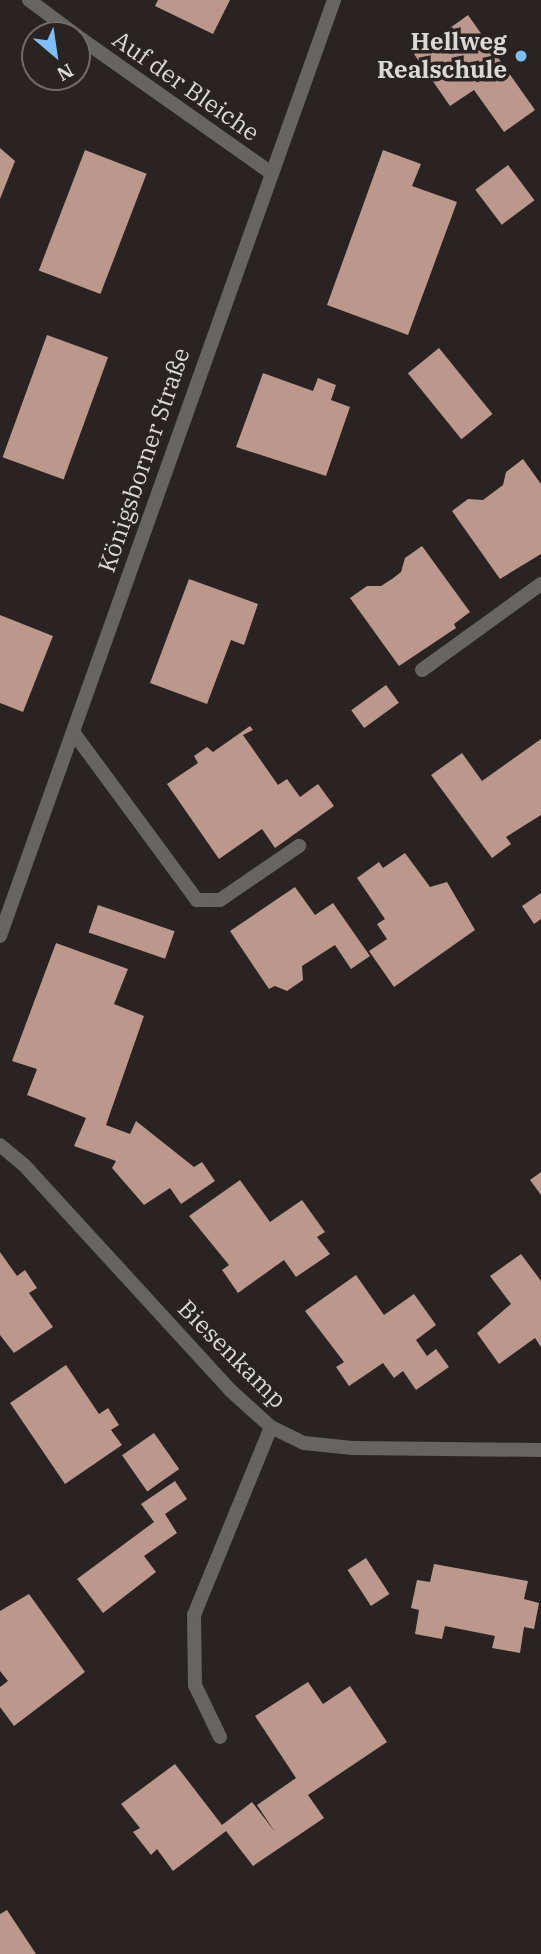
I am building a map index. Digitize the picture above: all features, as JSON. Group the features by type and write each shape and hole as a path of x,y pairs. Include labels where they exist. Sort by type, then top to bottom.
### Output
{"street":[{"name":"Auf der Bleiche","path":"30,0 58,21"},
{"name":"Königsborner Straße","path":"0,936 270,172 334,0"},
{"name":"Auf der Bleiche","path":"91,46 270,172"},
{"path":"422,670 541,584"},
{"path":"72,732 197,900 220,900 299,846"},
{"name":"Biesenkamp","path":"0,1145 24,1165 230,1390 271,1427 304,1443 353,1448 541,1450"},
{"path":"220,1737 195,1685 194,1615 271,1427"}],"building":[{"path":"158,0 230,0 213,34 155,6"},
{"path":"468,15 535,110 504,132 474,90 450,106 414,54"},
{"path":"0,148 15,161 0,199"},
{"path":"85,150 147,174 100,294 39,270"},
{"path":"383,150 421,164 412,186 457,202 408,335 327,305"},
{"path":"508,165 534,200 502,225 475,190"},
{"path":"47,335 108,357 64,479 3,457"},
{"path":"439,348 492,414 461,439 408,373"},
{"path":"263,373 313,391 318,378 336,385 331,400 350,407 326,476 236,447"},
{"path":"523,459 541,484 541,554 500,579 452,511 468,499 483,500 503,485 506,472"},
{"path":"422,546 470,612 454,624 456,628 399,666 350,598 367,586 381,586 392,579 401,572 405,558"},
{"path":"189,579 258,604 244,645 231,640 207,704 150,683"},
{"path":"0,615 53,636 23,712 0,703"},
{"path":"386,685 399,703 364,728 351,710"},
{"path":"250,726 253,730 243,735 278,785 287,779 300,797 318,784 334,806 275,848 262,829 219,859 167,784 198,763 194,756 207,747 213,752"},
{"path":"541,739 541,815 506,837 511,844 492,858 431,775 462,753 482,781"},
{"path":"405,853 430,887 447,882 475,930 394,987 369,951 387,939 377,924 385,919 357,878 379,862 383,868"},
{"path":"295,887 315,915 333,903 370,956 351,969 335,945 302,966 303,980 287,991 275,986 269,989 230,931"},
{"path":"541,893 541,919 534,924 522,906"},
{"path":"98,905 175,931 165,959 89,932"},
{"path":"56,943 128,969 114,1004 144,1016 106,1125 130,1134 136,1121 194,1167 202,1162 215,1181 181,1204 170,1188 144,1205 112,1168 116,1161 74,1146 86,1118 27,1095 37,1069 12,1061"},
{"path":"541,1172 541,1195 530,1180"},
{"path":"240,1180 270,1222 302,1200 325,1232 317,1237 330,1254 296,1277 284,1260 238,1293 222,1270 229,1265 189,1216"},
{"path":"0,1252 17,1276 25,1270 37,1288 29,1293 53,1327 14,1353 0,1335"},
{"path":"521,1254 541,1281 541,1347 535,1338 499,1364 477,1333 511,1304 490,1276"},
{"path":"356,1275 384,1315 414,1294 436,1325 416,1340 427,1356 436,1349 449,1367 416,1390 403,1371 394,1378 383,1363 349,1386 336,1367 344,1362 305,1311"},
{"path":"66,1365 99,1414 108,1408 119,1425 111,1430 122,1445 65,1484 10,1403"},
{"path":"154,1433 179,1469 147,1491 122,1455"},
{"path":"175,1481 187,1499 165,1514 177,1533 144,1556 156,1572 103,1613 77,1579 154,1522 141,1504"},
{"path":"366,1558 389,1594 371,1606 348,1570"},
{"path":"434,1564 528,1581 524,1599 539,1603 534,1629 524,1627 520,1653 492,1648 495,1636 445,1626 442,1639 415,1634 419,1610 411,1608 417,1580 430,1582"},
{"path":"29,1594 85,1672 14,1726 0,1707 0,1687 8,1681 0,1671 0,1611"},
{"path":"308,1682 323,1704 350,1686 387,1742 308,1795 324,1818 253,1866 226,1831 173,1871 157,1849 151,1855 133,1832 140,1828 121,1804 175,1764 222,1825 252,1802 275,1832 257,1805 296,1778 255,1716"},
{"path":"7,1910 36,1954 0,1954 0,1914"}],"place":[{"name":"Hellweg Realschule","path":"521,56"}]}
